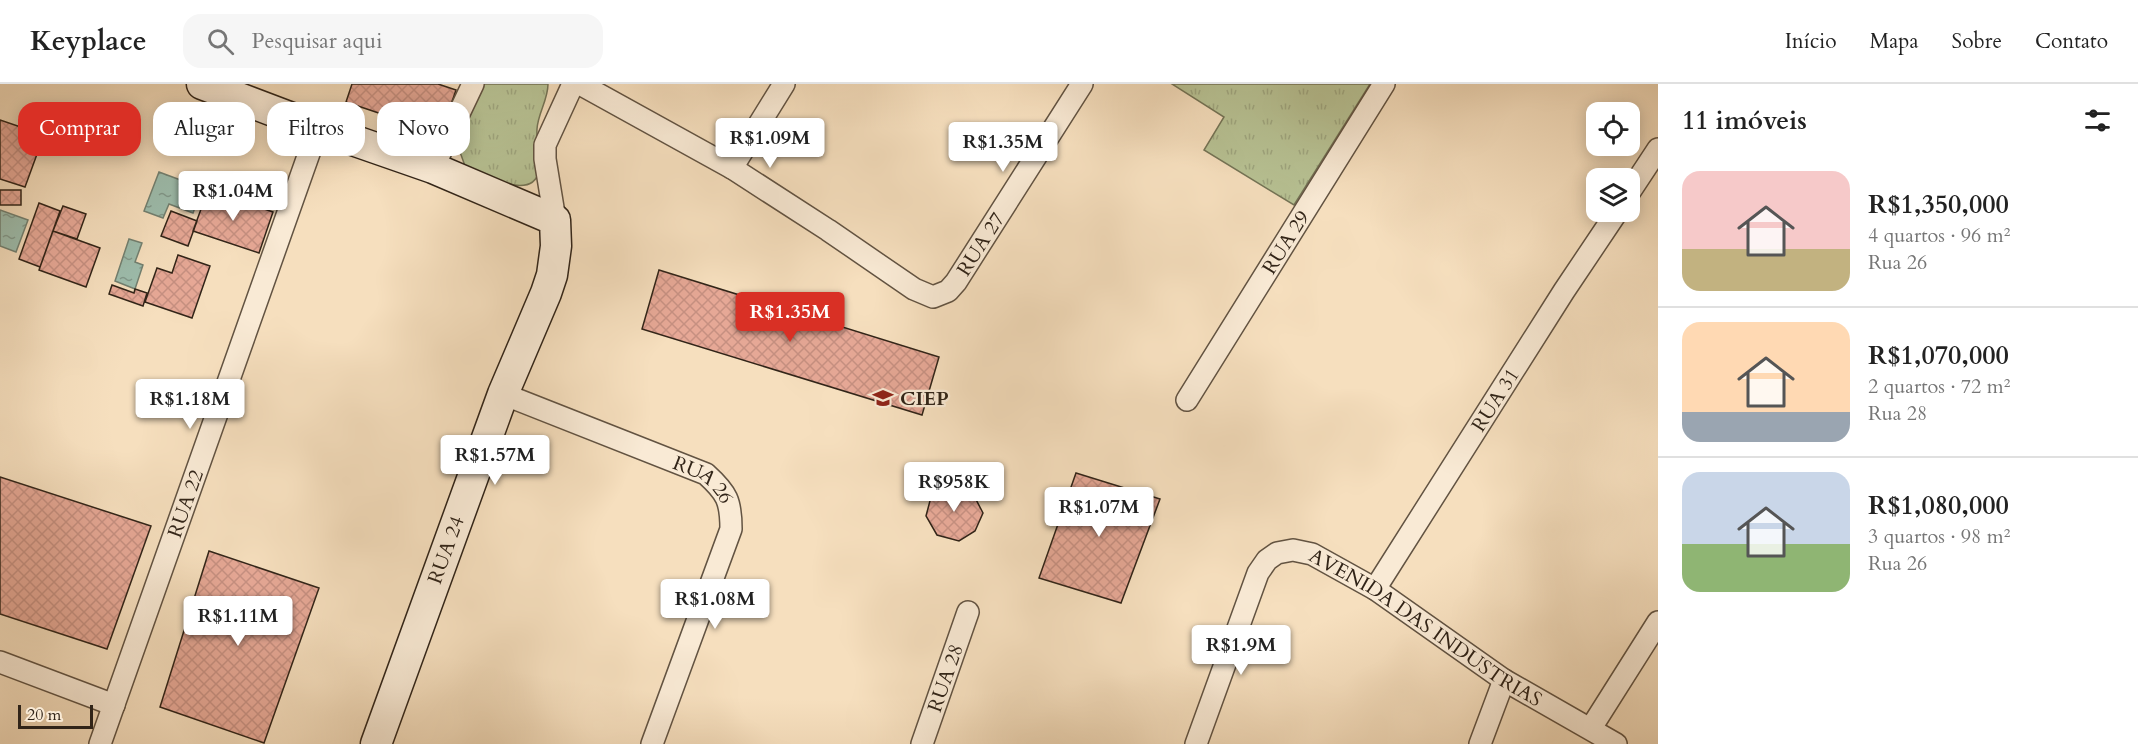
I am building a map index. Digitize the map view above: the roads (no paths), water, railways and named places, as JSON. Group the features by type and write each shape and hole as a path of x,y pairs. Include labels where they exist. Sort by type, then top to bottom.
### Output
{"street":[{"path":"202,84 267,109"},
{"path":"433,168 473,84"},
{"path":"555,220 545,159 545,145 573,84"},
{"path":"580,84 732,168 784,84"},
{"name":"RUA 27","path":"732,168 925,295 940,296 956,282 1082,84"},
{"name":"RUA 29","path":"1187,400 1384,84"},
{"path":"365,144 433,168 555,220"},
{"path":"1640,176 1658,149"},
{"name":"RUA 22","path":"100,744 308,156"},
{"name":"RUA 24","path":"376,744 503,394 546,293 552,275 556,246 555,220"},
{"name":"RUA 31","path":"1375,589 1610,222"},
{"name":"RUA 26","path":"503,394 706,474 723,489 731,507 731,529 652,744"},
{"name":"AVENIDA DAS INDUSTRIAS","path":"1196,744 1258,573 1267,560 1277,553 1293,550 1312,554 1375,589 1504,680 1592,728 1616,744"},
{"name":"RUA 28","path":"922,744 968,612"},
{"path":"1592,728 1658,622"},
{"path":"0,662 114,705"},
{"path":"1480,744 1504,680"}],"water":[{"path":"159,172 202,188 193,213 169,204 163,218 144,211"},
{"path":"0,210 28,220 16,252 0,246"},
{"path":"129,239 142,243 135,262 143,265 135,289 115,281"}],"place":[{"name":"CIEP","path":"883,398"}]}
